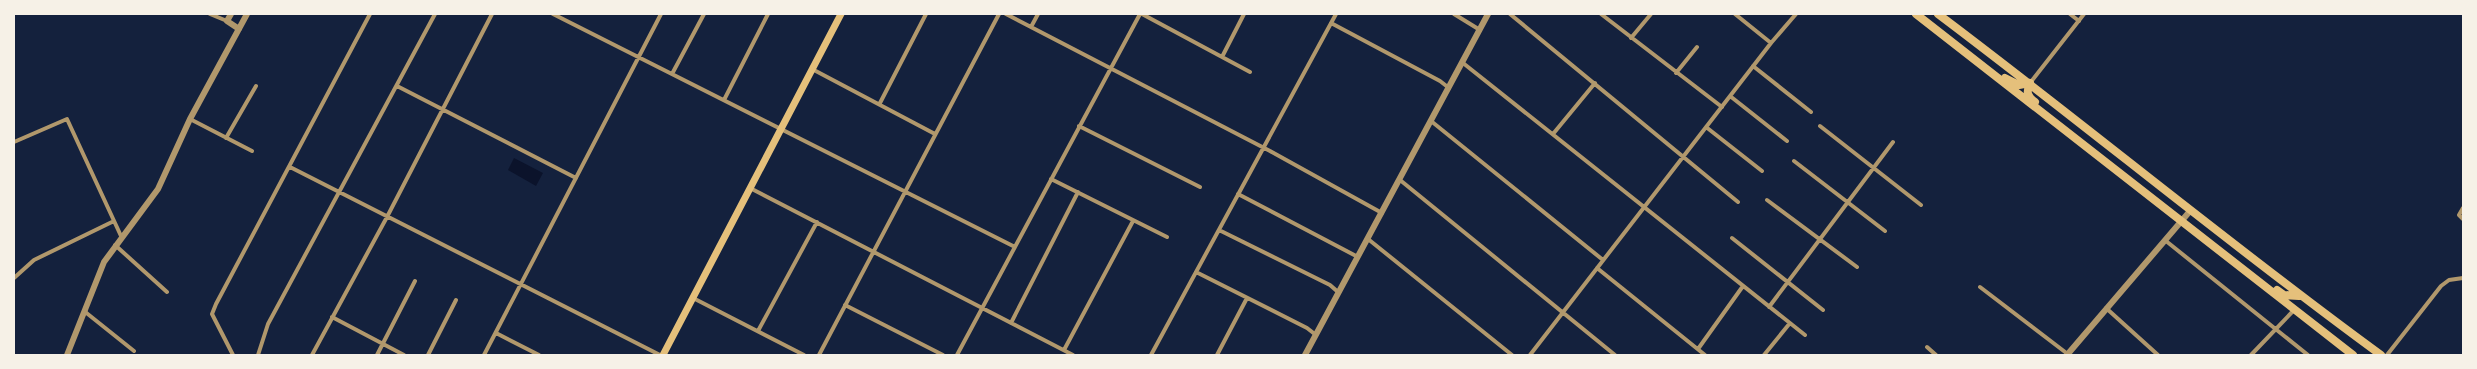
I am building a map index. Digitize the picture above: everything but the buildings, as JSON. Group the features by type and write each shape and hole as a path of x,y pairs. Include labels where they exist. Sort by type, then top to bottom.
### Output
{"main road":[{"path":"1916,14 2353,355"},
{"path":"1938,14 2030,83 2299,296 2381,355"},
{"path":"663,355 812,69 838,15"},
{"path":"1972,58 1980,59 2011,83 2019,85 2030,83"},
{"path":"2030,83 2027,90 2029,97 2049,113 2050,119"},
{"path":"2257,280 2268,283 2284,295 2299,296"}],"street":[{"path":"210,14 227,21 239,29"},
{"path":"227,21 231,14"},
{"path":"67,355 104,262 121,236 141,214 158,189 190,119 247,14"},
{"path":"232,355 212,314 370,14"},
{"path":"258,355 268,324 341,193 435,14"},
{"path":"312,355 388,217 492,14"},
{"path":"553,14 1015,247"},
{"path":"484,355 661,14"},
{"path":"672,74 704,14"},
{"path":"724,100 768,14"},
{"path":"880,103 926,14"},
{"path":"819,355 999,14"},
{"path":"1006,14 1263,148 1382,213"},
{"path":"1031,28 1038,14"},
{"path":"957,355 1079,126 1141,14 1250,72"},
{"path":"1222,57 1244,14"},
{"path":"1151,355 1336,14"},
{"path":"1454,14 1480,30"},
{"path":"1305,355 1488,14"},
{"path":"1510,14 1738,202"},
{"path":"1601,14 1722,107"},
{"path":"1632,38 1651,14"},
{"path":"1735,14 1771,42"},
{"path":"1530,355 1771,42 1796,14"},
{"path":"2070,14 2079,21"},
{"path":"2030,83 2084,14"},
{"path":"1331,23 1440,81 1449,88"},
{"path":"1676,73 1697,47"},
{"path":"1463,63 1643,208 1805,335"},
{"path":"1753,66 1811,112"},
{"path":"812,69 880,103 935,134"},
{"path":"1553,134 1595,83"},
{"path":"226,138 256,86"},
{"path":"397,86 576,178"},
{"path":"1730,96 1787,141"},
{"path":"14,142 66,119 121,236"},
{"path":"190,119 252,151"},
{"path":"1431,121 1603,260"},
{"path":"1079,126 1200,187"},
{"path":"1820,126 1921,205"},
{"path":"1706,127 1762,171"},
{"path":"1768,306 1893,142"},
{"path":"1794,161 1885,231"},
{"path":"290,167 660,355"},
{"path":"1051,179 1167,238"},
{"path":"1400,180 1615,355"},
{"path":"750,188 1073,355"},
{"path":"1011,323 1078,192"},
{"path":"1238,194 1358,257"},
{"path":"1768,200 1857,267"},
{"path":"2463,208 2459,215 2463,219"},
{"path":"1980,287 2068,354 2106,308 2166,241 2190,211"},
{"path":"14,278 34,260 114,221"},
{"path":"1064,350 1133,221"},
{"path":"758,332 817,222"},
{"path":"1219,230 1330,286 1338,292"},
{"path":"1732,238 1823,310"},
{"path":"1368,239 1512,355"},
{"path":"2166,241 2308,355"},
{"path":"115,245 167,292"},
{"path":"1597,268 1705,355"},
{"path":"1196,272 1307,328 1316,335"},
{"path":"2387,355 2441,286 2449,280 2463,278"},
{"path":"376,355 415,281"},
{"path":"1698,349 1743,286"},
{"path":"693,298 804,355"},
{"path":"1217,355 1247,298"},
{"path":"428,355 456,300"},
{"path":"845,305 943,355"},
{"path":"2106,308 2158,355"},
{"path":"2251,355 2294,310"},
{"path":"84,311 134,352"},
{"path":"332,318 404,355"},
{"path":"1764,355 1790,324"},
{"path":"496,333 540,355"},
{"path":"1927,347 1936,355"}],"water":[{"path":"514,158 543,173 536,186 508,170"}]}
